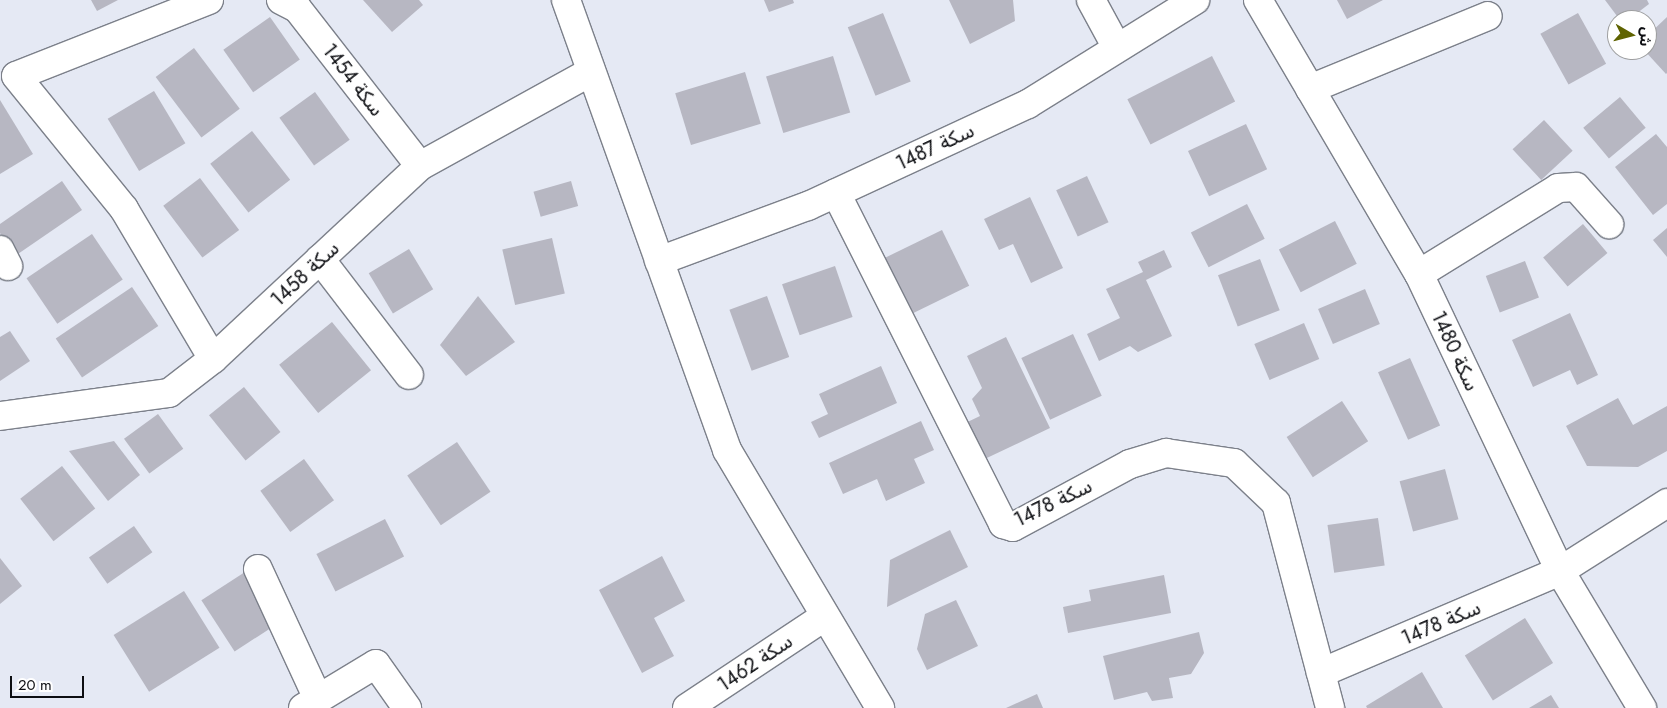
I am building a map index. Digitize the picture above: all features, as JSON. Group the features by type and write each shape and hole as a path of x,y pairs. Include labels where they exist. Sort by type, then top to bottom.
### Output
{"street":[{"path":"209,0 8,78 124,209 213,359"},
{"path":"566,0 590,72 727,450 824,617 880,708"},
{"path":"1091,0 1116,46"},
{"name":"سكة 1487","path":"659,261 836,193 1028,104 1116,46 1195,0"},
{"name":"سكة 1480","path":"1258,0 1419,274 1560,571 1642,708"},
{"name":"سكة 1454","path":"295,3 420,166"},
{"path":"1310,89 1488,16"},
{"name":"سكة 1458","path":"0,416 169,394 213,359 420,166 590,72"},
{"path":"1419,274 1558,188 1576,187 1608,224"},
{"name":"سكة 1478","path":"836,193 1003,524 1013,526 1130,464 1166,453 1234,463 1276,503 1330,708"},
{"path":"320,259 409,375"},
{"name":"سكة 1478","path":"1322,673 1560,571 1667,503"},
{"path":"258,569 310,704 376,664 407,708"},
{"name":"سكة 1462","path":"687,708 824,617"}],"building":[{"path":"91,0 118,0 97,11"},
{"path":"363,0 419,0 423,5 392,32"},
{"path":"764,0 793,0 794,3 769,12"},
{"path":"949,0 1013,0 1015,21 970,44"},
{"path":"1337,0 1383,0 1347,19"},
{"path":"1605,0 1647,0 1649,4 1641,10 1612,10"},
{"path":"883,13 911,82 875,96 848,27"},
{"path":"1578,13 1606,64 1569,85 1540,34"},
{"path":"270,17 300,60 253,92 223,50"},
{"path":"1667,17 1666,74 1653,60 1657,60 1657,26"},
{"path":"194,48 240,109 201,138 156,77"},
{"path":"833,56 850,112 783,133 766,76"},
{"path":"1212,56 1235,101 1151,145 1127,99"},
{"path":"745,72 761,124 691,145 675,93"},
{"path":"154,91 185,143 139,171 108,119"},
{"path":"315,92 350,140 314,166 279,118"},
{"path":"1620,97 1646,128 1609,158 1583,128"},
{"path":"0,100 33,154 0,174"},
{"path":"1544,120 1573,151 1541,180 1513,149"},
{"path":"1246,124 1267,169 1209,196 1188,151"},
{"path":"252,131 290,180 248,212 210,164"},
{"path":"1656,134 1667,147 1667,204 1653,215 1615,167"},
{"path":"1087,176 1109,222 1078,237 1056,190"},
{"path":"200,178 239,230 202,258 163,206"},
{"path":"62,181 82,210 15,256 0,233 0,224"},
{"path":"571,181 578,206 541,217 534,192"},
{"path":"1030,197 1063,268 1031,283 1013,244 999,250 984,219"},
{"path":"1247,204 1265,239 1209,267 1191,233"},
{"path":"1335,221 1357,264 1301,292 1279,250"},
{"path":"1583,224 1607,253 1568,287 1543,257"},
{"path":"1667,228 1667,257 1653,240"},
{"path":"942,230 969,286 903,318 875,262"},
{"path":"92,234 123,280 57,324 27,278"},
{"path":"552,238 565,294 515,305 502,249"},
{"path":"409,249 433,289 393,313 369,273"},
{"path":"1164,250 1172,267 1146,280 1172,336 1138,352 1130,346 1099,361 1087,334 1120,318 1106,289 1143,272 1138,262"},
{"path":"1260,259 1280,310 1238,326 1218,275"},
{"path":"1525,261 1539,297 1500,312 1486,276"},
{"path":"835,266 853,317 800,335 782,284"},
{"path":"132,287 158,326 82,377 56,338"},
{"path":"1365,289 1380,324 1333,344 1318,309"},
{"path":"478,296 515,342 466,376 440,345"},
{"path":"767,296 789,357 752,371 729,310"},
{"path":"1570,313 1598,375 1577,385 1570,370 1533,387 1512,340"},
{"path":"332,322 371,370 318,413 279,365"},
{"path":"1304,323 1319,359 1270,380 1254,344"},
{"path":"10,331 30,361 0,381 0,337"},
{"path":"1073,334 1102,396 1050,420 1021,358"},
{"path":"1006,337 1050,428 972,465 955,428 980,416 972,399 982,388 967,356"},
{"path":"1410,358 1440,426 1408,440 1378,372"},
{"path":"881,366 897,403 819,438 811,422 828,414 819,394"},
{"path":"244,387 281,432 246,460 209,415"},
{"path":"1618,398 1633,425 1667,406 1667,451 1638,467 1587,466 1566,426"},
{"path":"1342,401 1368,441 1313,477 1287,437"},
{"path":"158,414 183,449 149,473 124,439"},
{"path":"921,421 934,450 914,459 925,483 886,501 877,479 843,494 829,463"},
{"path":"114,441 140,475 108,501 69,451"},
{"path":"457,442 491,492 441,525 407,476"},
{"path":"304,459 334,500 290,532 260,491"},
{"path":"62,466 95,509 53,541 20,499"},
{"path":"1445,469 1458,519 1413,531 1400,481"},
{"path":"1378,518 1385,566 1334,573 1327,525"},
{"path":"385,519 404,556 335,591 316,554"},
{"path":"134,526 152,552 107,584 89,558"},
{"path":"950,530 968,567 887,607 890,560"},
{"path":"662,556 685,601 654,618 674,656 642,673 599,590"},
{"path":"0,558 22,586 0,604"},
{"path":"245,572 278,623 235,651 201,600"},
{"path":"1164,575 1171,613 1068,633 1063,607 1091,601 1089,590"},
{"path":"184,591 220,648 149,692 114,635"},
{"path":"956,600 978,646 927,670 917,649 925,614"},
{"path":"1525,618 1553,663 1493,701 1465,656"},
{"path":"1199,632 1204,653 1191,674 1169,678 1173,698 1152,701 1147,692 1114,700 1103,656"},
{"path":"1422,672 1443,708 1367,708 1366,706"},
{"path":"1037,694 1043,708 1006,708"},
{"path":"1551,695 1559,708 1529,708"}]}
